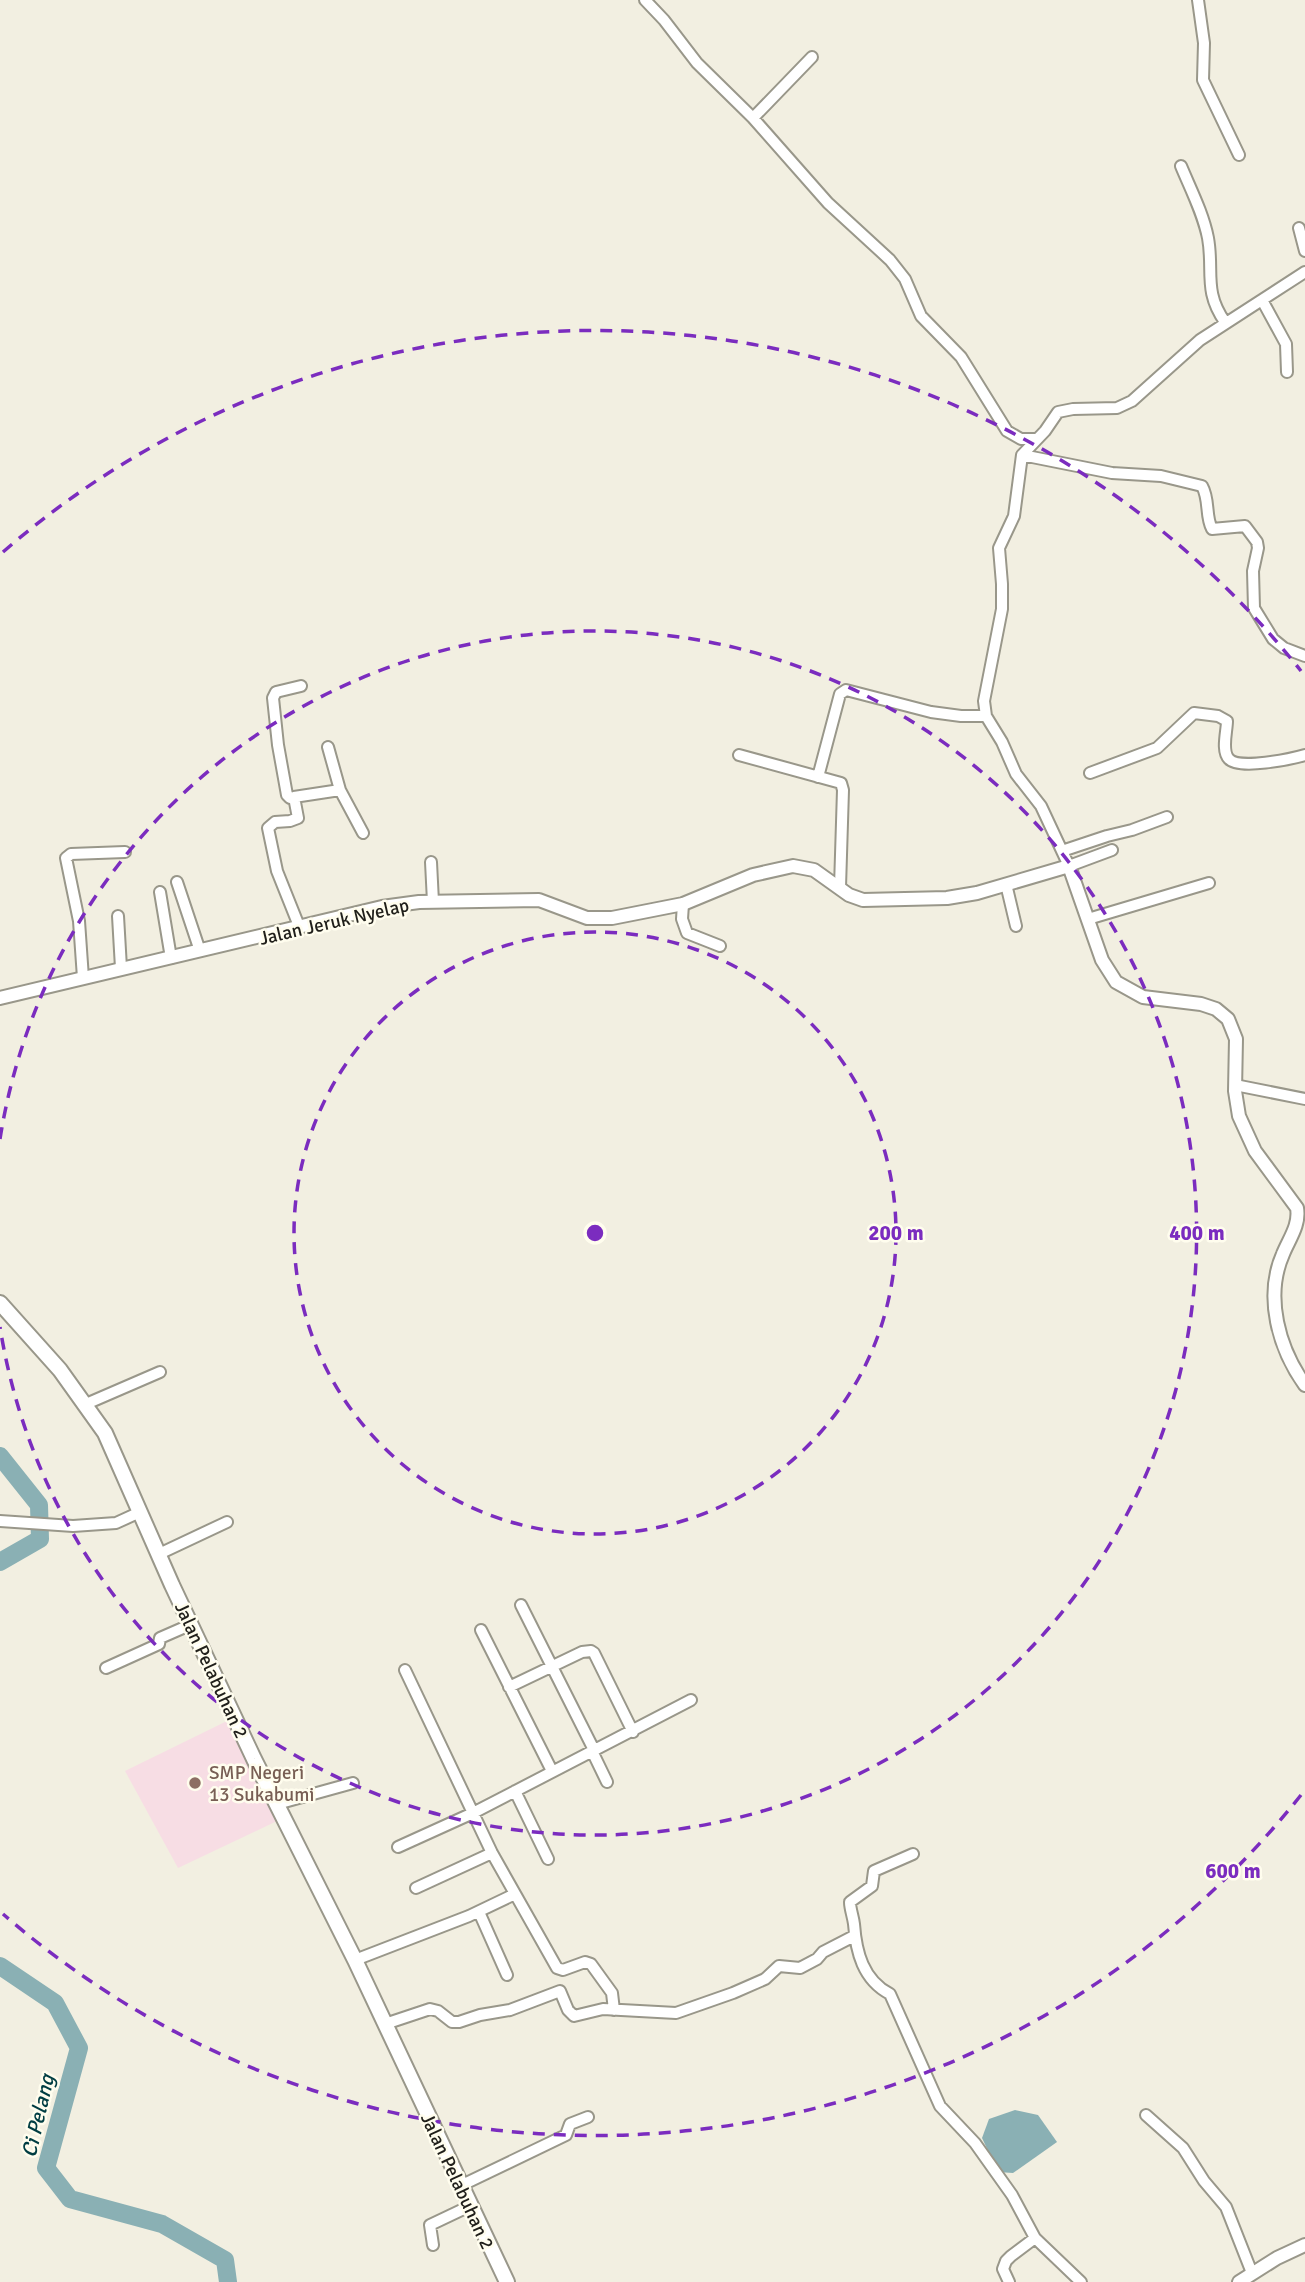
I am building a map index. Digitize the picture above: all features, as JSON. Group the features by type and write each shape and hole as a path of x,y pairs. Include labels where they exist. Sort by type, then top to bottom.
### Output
{"main road":[{"name":"Jalan Pelabuhan 2","path":"0,1303 60,1370 105,1433 277,1804 355,1960 507,2282"}],"street":[{"path":"645,0 697,63 753,118 828,203 890,260 905,279 921,316 961,357 1007,431 1021,439 1036,439"},
{"path":"1198,0 1204,43 1203,80 1239,155"},
{"path":"753,118 812,57"},
{"path":"1181,166 1202,215 1208,242 1210,290 1225,323"},
{"path":"1299,228 1305,251"},
{"path":"1305,272 1200,340 1132,401 1117,408 1058,412 1045,432 1022,455 1014,516 999,548 1002,609 984,694 986,716 1003,742 1019,779 1041,806 1069,866 1105,968 1122,986 1143,997 1201,1004 1216,1009 1228,1019 1236,1039 1235,1085 1239,1116 1264,1164 1297,1208 1294,1232 1278,1268 1275,1296 1280,1337 1305,1385"},
{"path":"1262,300 1286,344 1287,372"},
{"path":"1022,455 1112,472 1161,476 1202,486 1207,495 1208,522 1212,529 1245,526 1257,542 1252,602 1259,619 1273,639 1284,648 1305,656"},
{"path":"301,686 276,692 274,695 278,745 288,795 294,797 340,790"},
{"path":"818,777 840,694 846,690 931,712 986,716"},
{"path":"1090,773 1157,748 1189,716 1198,712 1227,721 1226,752 1233,762 1261,763 1305,755"},
{"path":"328,747 340,790 363,833"},
{"path":"739,755 838,781 843,790 840,887"},
{"path":"294,797 297,819 275,822 268,828 277,871 299,926"},
{"path":"1062,851 1167,817"},
{"path":"1069,866 1112,850"},
{"path":"83,978 79,921 66,858 71,854 125,852"},
{"path":"431,862 433,902"},
{"name":"Jalan Jeruk Nyelap","path":"0,999 121,968 401,904 539,900 579,916 596,919 682,904 753,875 786,866 814,870 856,898 880,901 947,898 1069,866"},
{"path":"177,882 200,951"},
{"path":"1088,919 1209,883"},
{"path":"1006,884 1016,926"},
{"path":"160,892 171,958"},
{"path":"682,904 682,919 687,933 720,946"},
{"path":"118,916 121,968"},
{"path":"1235,1085 1305,1099"},
{"path":"86,1404 160,1372"},
{"path":"0,1521 73,1526 116,1522 140,1512"},
{"path":"159,1554 227,1522"},
{"path":"521,1605 607,1782"},
{"path":"106,1668 159,1644 160,1638 192,1624"},
{"path":"481,1630 552,1771"},
{"path":"509,1686 586,1650 593,1651 633,1732"},
{"path":"405,1670 492,1853 557,1968 563,1970 585,1962 591,1964 612,1993 614,2010"},
{"path":"398,1847 473,1813 691,1700"},
{"path":"277,1804 353,1783"},
{"path":"515,1791 548,1859"},
{"path":"416,1888 492,1853"},
{"path":"912,1854 874,1871 872,1886 850,1902 855,1949 866,1972 881,1990 890,1994 934,2096 947,2115 975,2143 1012,2195 1035,2238 1081,2282"},
{"path":"355,1960 479,1912 515,1894"},
{"path":"479,1912 507,1975"},
{"path":"384,2024 430,2009 438,2011 452,2022 459,2022 510,2010 560,1991 571,2015 594,2010 676,2014 765,1979 779,1966 800,1968 817,1959 822,1952 855,1936"},
{"path":"1146,2115 1183,2148 1204,2181 1226,2207 1252,2273"},
{"path":"460,2186 566,2135 570,2124 588,2117"},
{"path":"433,2245 430,2225 470,2206"},
{"path":"1009,2282 1003,2269 1006,2261 1035,2238"},
{"path":"1239,2282 1277,2258 1305,2245"}],"shaded area":[{"name":"SMP Negeri 13 Sukabumi","path":"229,1720 277,1821 178,1868 125,1771"}],"water":[{"path":"1015,2110 1038,2115 1057,2142 1013,2173 998,2172 982,2138 989,2119"}],"waterway":[{"name":"Ci Pelang","path":"0,1456 39,1505 40,1539 0,1562"},
{"name":"Ci Pelang","path":"0,1966 55,2003 79,2048 46,2168 70,2199 162,2224 225,2260 228,2282"}],"place":[{"name":"SMP Negeri 13 Sukabumi","path":"195,1783"}]}
